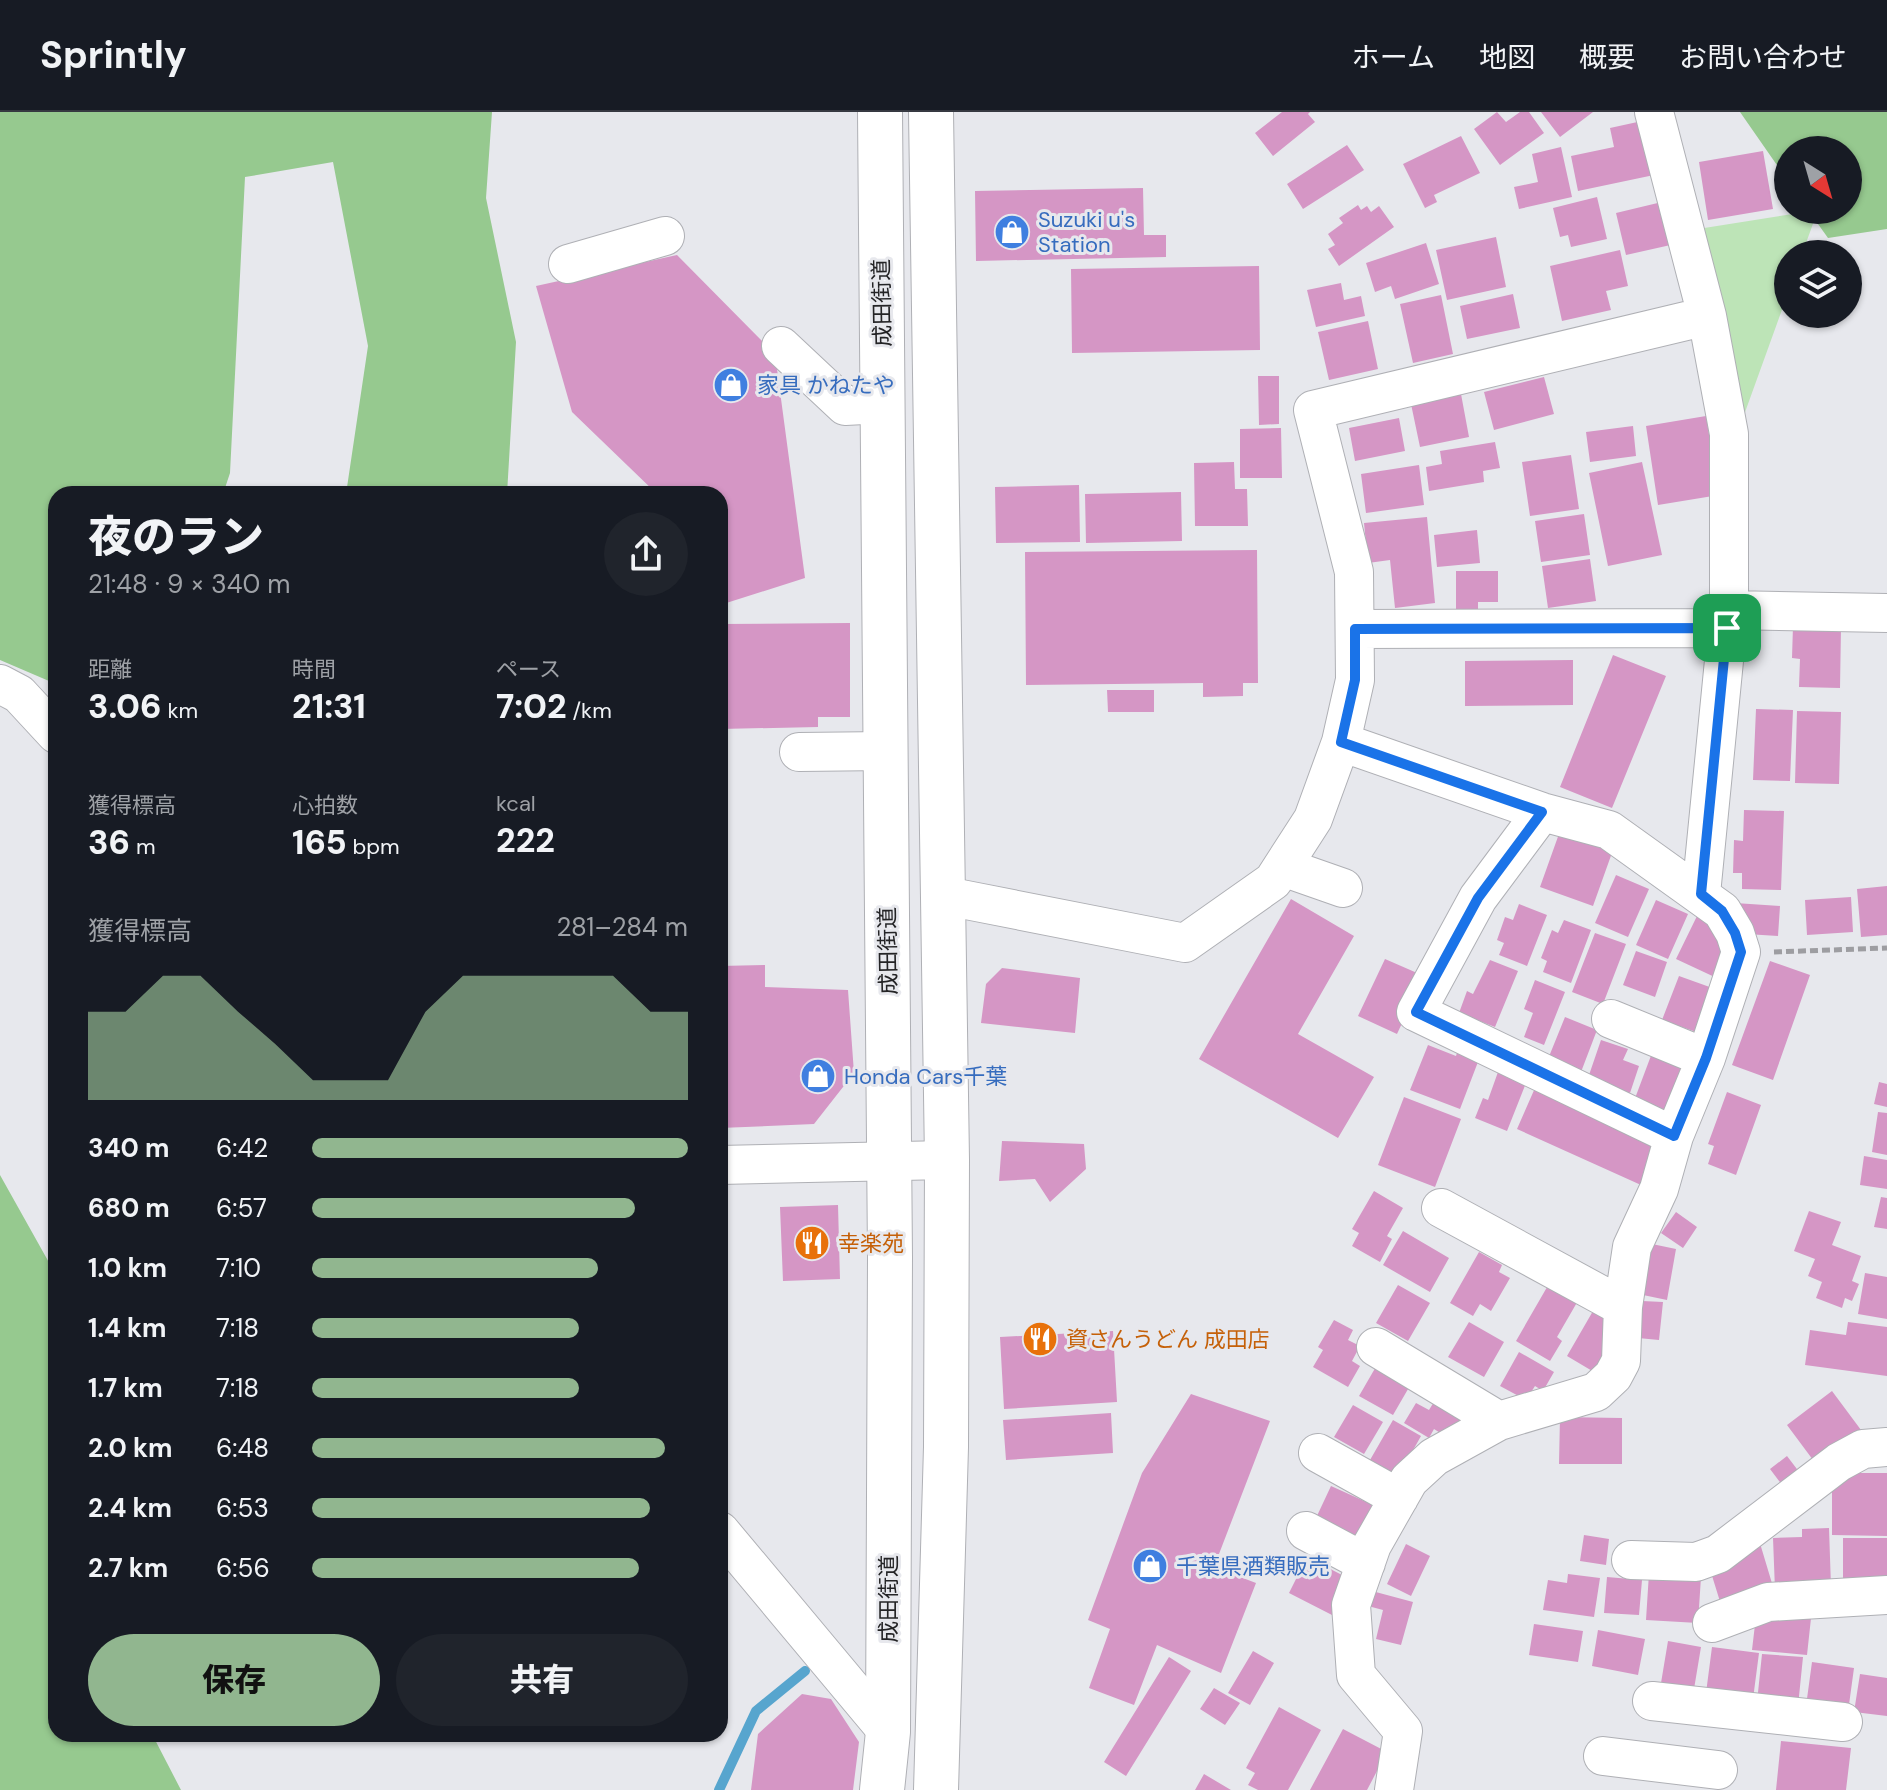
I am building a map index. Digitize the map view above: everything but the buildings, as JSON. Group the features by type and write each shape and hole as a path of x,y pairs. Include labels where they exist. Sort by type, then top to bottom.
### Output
{"highway":[{"name":"成田街道","path":"880,112 890,1161 888,1732 882,1790"},
{"path":"931,112 947,1160 946,1447 936,1790"}],"street":[{"path":"1654,112 1707,316 1729,434 1728,619 1701,894"},
{"path":"568,264 665,236"},
{"path":"942,898 951,897 1185,943 1273,881 1313,819 1341,742 1355,680 1354,572 1313,410 1707,316"},
{"path":"781,346 845,406 883,404"},
{"path":"1355,629 1887,613"},
{"path":"0,684 19,694 48,725"},
{"path":"1341,742 1542,812 1609,830 1722,911 1735,933 1741,952 1706,1058 1674,1136 1659,1189 1632,1247 1623,1307 1621,1361 1613,1376 1596,1392 1499,1421 1434,1457 1409,1480 1372,1545 1351,1605 1356,1675 1403,1731 1394,1790"},
{"path":"799,752 886,751"},
{"path":"1542,812 1478,898 1416,1012 1674,1136"},
{"path":"1283,867 1343,888"},
{"path":"1611,1019 1706,1058"},
{"path":"728,1165 947,1160"},
{"path":"1441,1208 1623,1307"},
{"path":"1376,1347 1499,1421"},
{"path":"1631,1560 1696,1562 1718,1554 1839,1462 1863,1449 1887,1447"},
{"path":"1318,1453 1399,1498"},
{"path":"1306,1531 1366,1563"},
{"path":"728,1541 888,1732"},
{"path":"1712,1623 1768,1602 1789,1598 1887,1595"},
{"path":"1652,1701 1843,1722"},
{"path":"1603,1756 1718,1780 1724,1709"}],"path":[{"path":"1741,952 1887,948"}],"green space":[{"path":"0,112 492,112 486,198 516,342 507,486 347,486 368,346 333,162 245,177 230,473 226,486 48,486 48,681 0,660"},
{"path":"1740,112 1887,112 1887,229 1828,238 1818,224 1862,224 1862,136 1774,136 1774,161"},
{"path":"1774,217 1774,224 1813,224 1807,240 1774,240 1775,328 1744,415 1698,229"},
{"path":"0,1175 48,1261 48,1742 156,1742 181,1790 0,1790"}],"waterway":[{"path":"719,1790 756,1711 805,1671"}],"place":[{"name":"Suzuki u's Station","path":"1012,232"},
{"name":"家具 かねたや","path":"731,385"},
{"name":"Honda Cars千葉","path":"818,1076"},
{"name":"幸楽苑","path":"812,1243"},
{"name":"資さんうどん 成田店","path":"1040,1339"},
{"name":"千葉県酒類販売","path":"1150,1566"}],"route":[{"path":"1727,628 1701,894 1722,911 1735,933 1741,952 1706,1058 1674,1136 1416,1012 1478,898 1542,812 1341,742 1355,680 1355,629 1727,628"}]}
